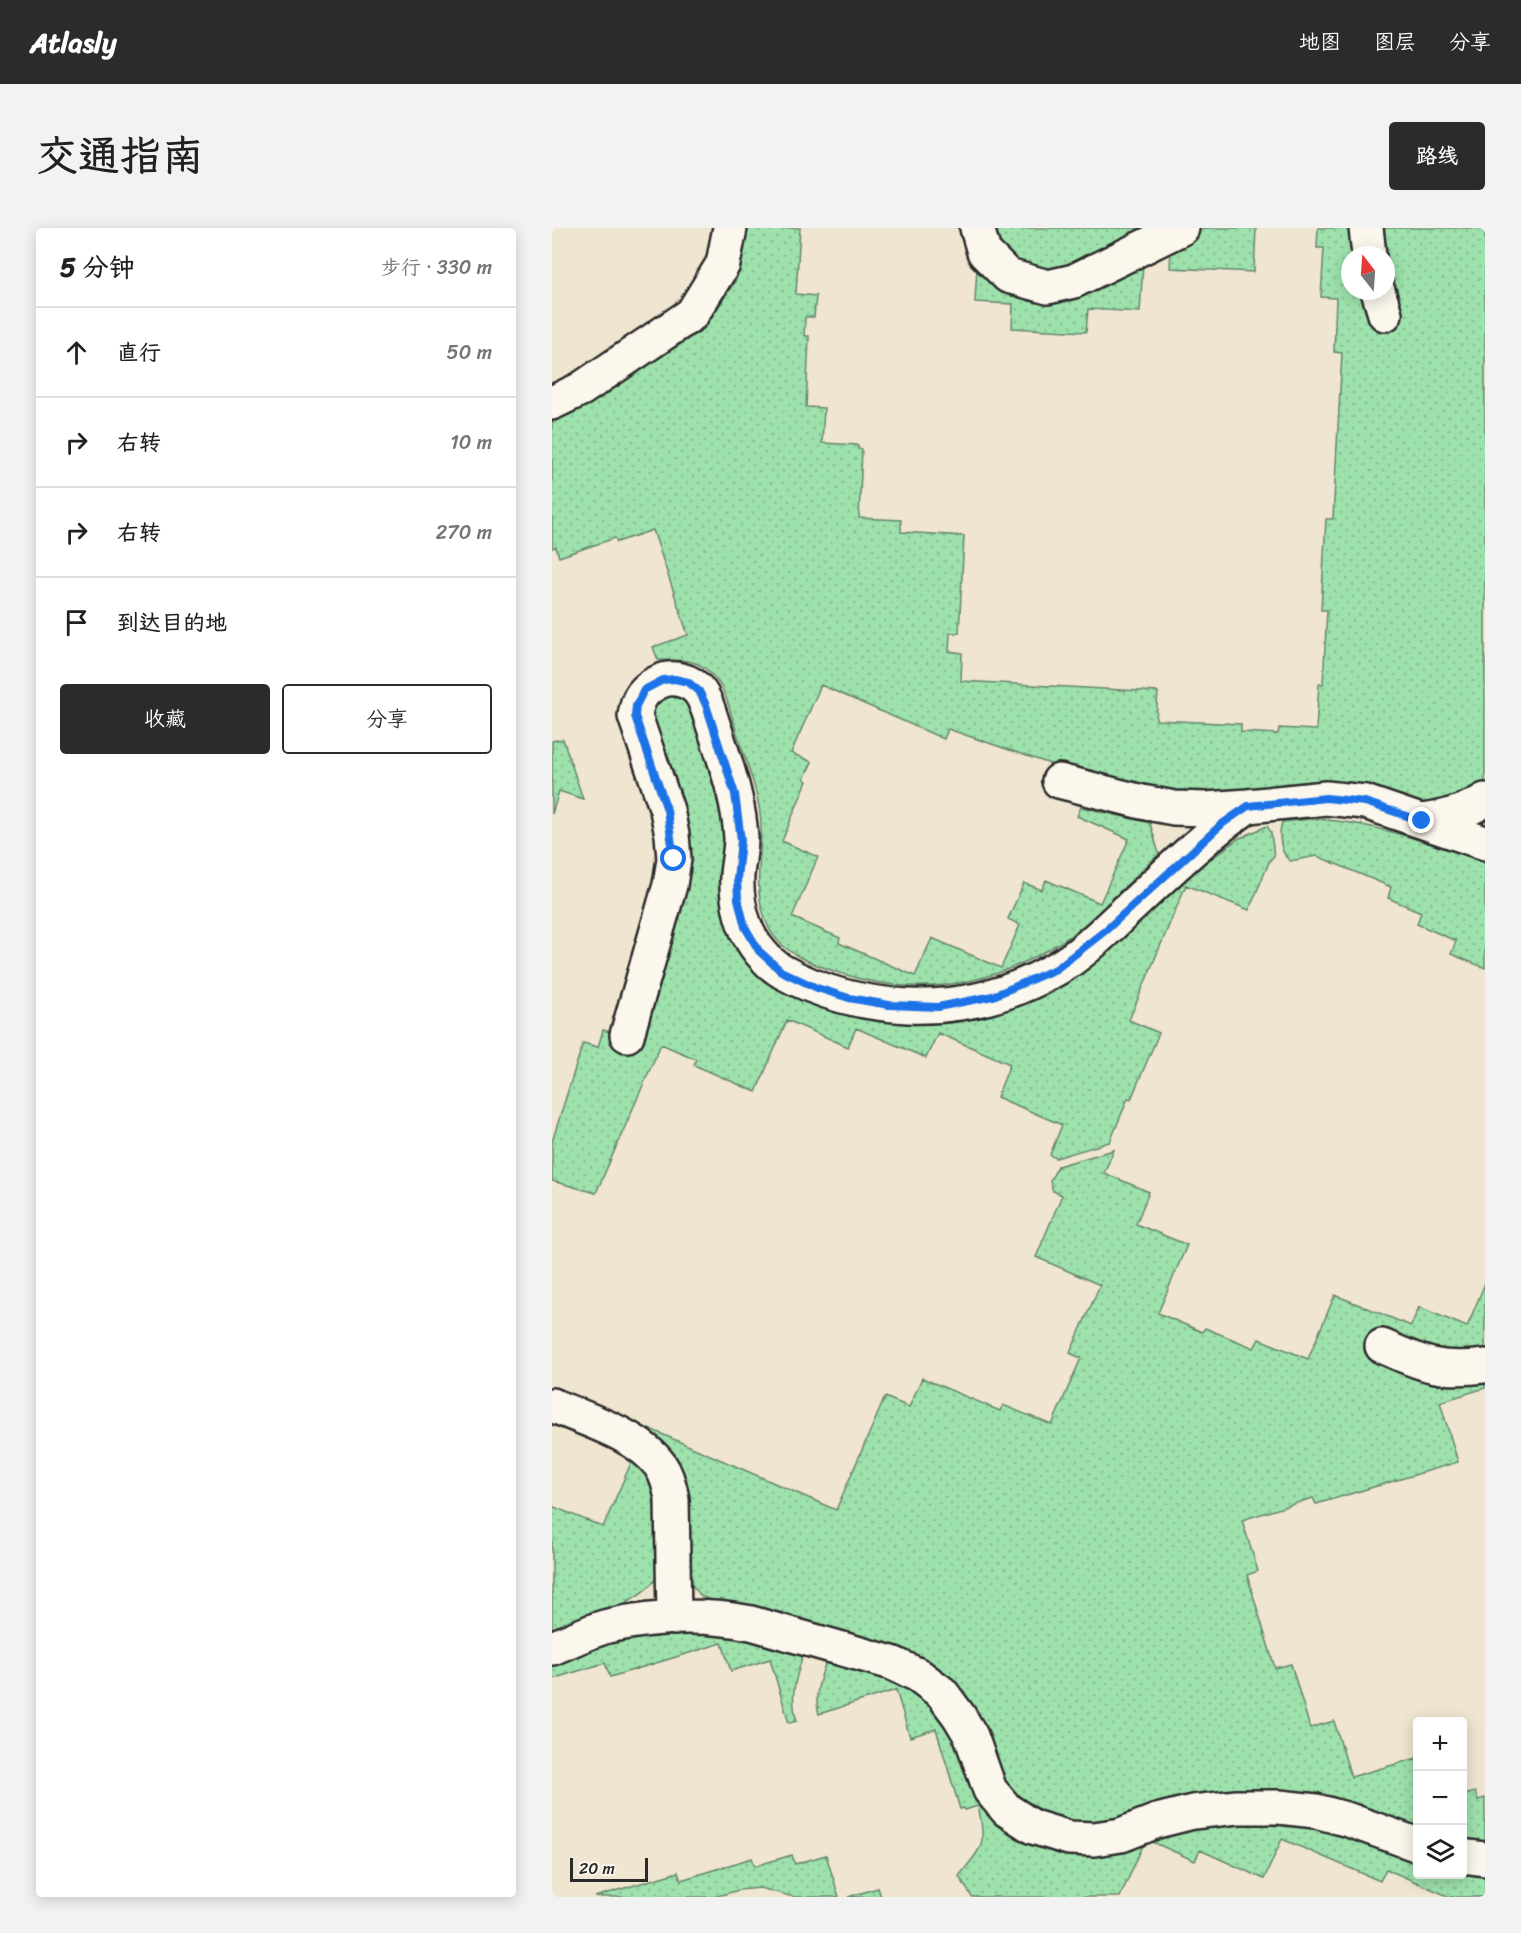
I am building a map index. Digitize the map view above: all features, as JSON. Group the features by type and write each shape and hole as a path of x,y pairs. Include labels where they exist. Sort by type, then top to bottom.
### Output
{"street":[{"path":"552,404 581,389 692,314 723,264 730,228"},
{"path":"977,228 984,252 1008,276 1048,287 1074,281 1182,228"},
{"path":"1366,228 1367,246"},
{"path":"627,1035 670,885 674,859 667,810 635,716 636,706 644,690 663,680 675,679 688,682 699,691 706,705 735,794 741,840 737,879 738,899 745,927 759,951 781,971 817,988 849,998 889,1005 938,1007 993,996 1030,982 1065,963 1106,930 1222,824 1248,806"},
{"path":"1059,781 1142,802 1206,809 1326,798 1365,802 1485,843"},
{"path":"1422,821 1456,813 1485,800"},
{"path":"1164,806 1176,814 1182,825 1184,837 1172,869"},
{"path":"1382,1346 1434,1368 1463,1369 1485,1366"},
{"path":"552,1405 627,1437 649,1452 661,1466 669,1483 672,1499 674,1618"},
{"path":"552,1648 607,1627 674,1618 728,1619 751,1623 892,1663 918,1675 942,1694 971,1736 990,1790 1007,1809 1033,1827 1069,1838 1094,1839 1121,1835 1157,1821 1193,1812 1237,1807 1279,1807 1316,1811 1349,1820 1413,1843"},
{"path":"1467,1857 1485,1859"}],"green space":[{"path":"748,228 800,228 796,294 816,296 814,317 805,317 804,336 809,336 806,407 824,408 822,443 858,445 858,449 862,449 859,518 901,520 901,532 964,536 959,633 950,633 949,651 962,653 961,681 1158,692 1156,720 1241,724 1241,732 1278,734 1279,728 1316,730 1319,684 1323,684 1327,610 1321,610 1326,519 1333,519 1342,353 1334,352 1336,298 1321,297 1324,248 1317,248 1318,228 1352,228 1353,246 1341,246 1341,300 1377,300 1397,315 1393,300 1395,300 1395,246 1380,246 1378,228 1485,228 1485,783 1457,797 1437,802 1418,803 1383,794 1172,794 1062,768 948,729 944,739 821,685 791,753 812,762 804,779 807,781 782,841 818,857 792,917 840,938 839,943 915,976 932,938 1001,968 1020,925 1008,919 1024,883 1042,890 1046,880 1100,903 1129,839 1077,816 1081,807 1150,823 1159,854 1074,933 1035,957 981,978 954,984 898,985 869,981 840,973 791,952 782,945 769,928 760,901 760,813 752,779 723,690 701,665 683,660 658,660 653,647 688,635 653,530 617,542 615,538 559,557 556,547 552,548 552,420 587,404 704,329 736,280"},
{"path":"991,228 1149,228 1070,269 1051,273 1031,271 1001,251"},
{"path":"1202,228 1256,228 1254,272 1170,268 1171,248"},
{"path":"1143,263 1140,312 1088,309 1086,332 1012,328 1013,304 975,302 977,266 996,283 1018,297 1034,302 1050,302 1067,300 1083,294"},
{"path":"668,694 680,695 691,707 723,804 742,953 962,1016 1207,857 1211,859 1238,839 1267,826 1271,833 1274,856 1270,860 1249,910 1186,885 1129,1020 1159,1033 1110,1142 1056,1158 1050,1155 1062,1125 997,1097 1010,1064 938,1033 926,1058 856,1028 848,1047 787,1020 756,1092 694,1065 696,1059 661,1044 596,1193 552,1181 552,1142 583,1043 598,1047 603,1030 639,1041 685,887 649,719 657,699"},
{"path":"563,739 583,799 559,791 552,814 552,741"},
{"path":"1310,819 1340,821 1384,830 1485,862 1485,968 1451,954 1456,941 1417,924 1421,912 1388,898 1391,887 1317,856 1290,861 1281,843 1282,822"},
{"path":"1114,1150 1104,1173 1149,1192 1136,1224 1187,1245 1158,1313 1202,1332 1205,1328 1254,1348 1259,1339 1308,1359 1335,1295 1411,1326 1419,1307 1467,1327 1485,1283 1485,1348 1461,1353 1430,1349 1485,1376 1485,1388 1440,1402 1458,1462 1316,1504 1313,1498 1242,1520 1258,1571 1247,1575 1275,1668 1291,1664 1310,1728 1334,1721 1351,1777 1413,1759 1413,1828 1332,1796 1225,1790 1169,1801 1098,1823 1070,1823 1043,1816 1005,1784 977,1718 701,1596 688,1580 646,1434 648,1428 836,1510 885,1397 909,1407 922,1378 1000,1411 1003,1405 1052,1425 1081,1358 1070,1353 1100,1285 1036,1257 1062,1195 1053,1191 1050,1181 1058,1166"},
{"path":"635,1454 658,1484 658,1576 638,1595 625,1603 552,1632 552,1506 603,1527"},
{"path":"713,1631 804,1652 794,1694 797,1721 789,1723 770,1659 731,1671 722,1643 610,1677 605,1663 552,1679 552,1662 620,1637"},
{"path":"827,1658 909,1686 932,1706 950,1727 991,1812 1146,1839 1120,1897 972,1897 959,1876 981,1844 982,1829 978,1806 965,1810 960,1809 936,1729 910,1737 896,1690 819,1714 817,1693"},
{"path":"1475,1792 1478,1800 1485,1798 1485,1844 1467,1841 1467,1794"},
{"path":"1236,1819 1312,1824 1413,1857 1413,1879 1467,1879 1467,1870 1485,1872 1485,1897 1450,1897 1386,1869 1380,1881 1282,1839 1264,1879 1200,1850 1195,1861 1146,1839"},
{"path":"792,1855 795,1864 826,1855 839,1897 794,1897 760,1888 739,1890 714,1897 595,1897 678,1872 681,1880 752,1858 755,1866"},
{"path":"878,1888 881,1897 848,1897"}],"route":[{"path":"674,859 667,810 635,716 636,706 644,690 663,680 675,679 688,682 699,691 706,705 735,794 741,840 737,879 738,899 745,927 759,951 781,971 817,988 849,998 889,1005 938,1007 993,996 1021,986 1056,969 1082,951 1222,824 1248,806 1326,798 1365,802 1422,821"}]}
